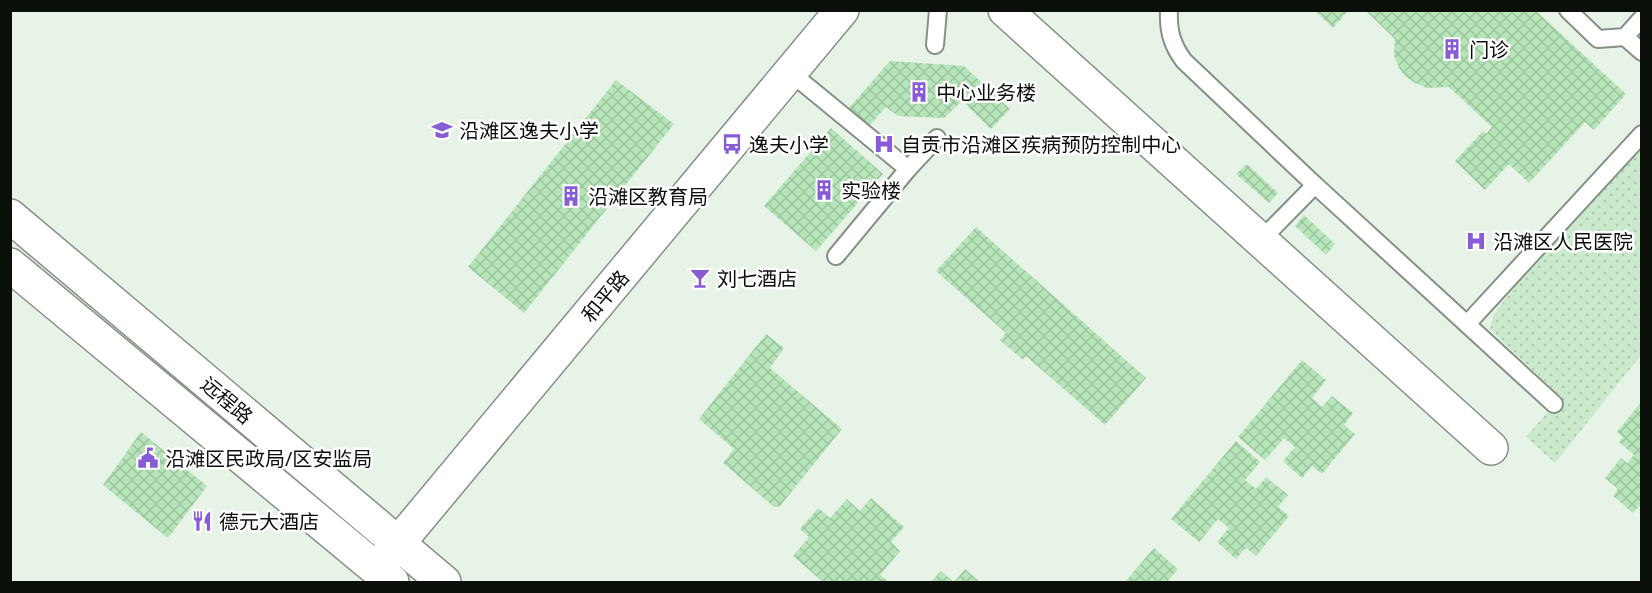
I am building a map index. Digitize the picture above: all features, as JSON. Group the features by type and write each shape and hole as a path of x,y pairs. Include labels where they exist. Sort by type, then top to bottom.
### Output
{"street":[{"name":"和平路","path":"379,578 397,544 842,10"},
{"path":"1005,10 1491,448"},
{"name":"远程路","path":"10,216 444,582"},
{"name":"远程路","path":"10,265 379,578"}],"lane":[{"path":"935,45 938,10"},
{"path":"1169,10 1170,36 1175,49 1184,61 1315,185 1554,404"},
{"path":"1568,10 1598,39 1625,37 1641,18"},
{"path":"1625,37 1641,52"},
{"path":"791,73 908,169"},
{"path":"1467,324 1641,134"},
{"path":"836,255 937,138"},
{"path":"1260,241 1315,185"}],"green space":[{"path":"1641,148 1641,355 1555,463 1526,437 1561,397 1490,329 1493,316 1508,295"}],"building":[{"path":"1314,10 1349,10 1333,28"},
{"path":"1365,10 1535,10 1626,94 1594,130 1585,122 1529,183 1509,164 1485,190 1455,161 1483,131 1486,134 1492,127 1449,87 1427,88 1405,76 1394,55 1395,39"},
{"path":"890,61 964,66 1010,109 991,129 962,101 944,118 898,116 886,107 869,126 849,108"},
{"name":"沿滩区教育局","path":"616,80 674,124 524,313 468,267"},
{"name":"实验楼","path":"831,128 883,174 816,251 764,206"},
{"path":"1247,164 1278,193 1269,203 1236,174"},
{"path":"1304,215 1335,244 1326,255 1295,226"},
{"path":"976,227 1146,378 1105,425 1026,356 1023,360 1000,340 1006,333 936,271"},
{"path":"766,334 784,348 770,368 842,429 780,506 774,507 723,463 734,449 699,419"},
{"path":"1302,360 1326,380 1312,398 1322,407 1332,396 1353,413 1344,425 1355,434 1322,474 1312,466 1302,478 1283,461 1295,447 1284,438 1265,460 1238,437"},
{"path":"1642,401 1642,456 1639,459 1642,460 1642,508 1639,506 1633,513 1613,496 1618,489 1605,478 1621,458 1627,463 1634,455 1619,442 1623,437 1617,432"},
{"name":"沿滩区民政局/区安监局","path":"141,432 207,486 168,538 103,485"},
{"path":"1236,441 1260,462 1245,480 1256,489 1266,477 1288,495 1278,507 1289,516 1256,556 1246,548 1236,559 1217,542 1229,528 1218,519 1199,542 1171,519"},
{"path":"871,498 904,527 891,542 900,551 880,575 889,582 823,582 793,556 809,537 800,529 818,508 830,518 847,499 860,511"},
{"path":"1154,548 1178,569 1167,582 1125,582"},
{"path":"965,569 980,582 954,582"},
{"path":"941,571 954,582 931,582"}],"place":[{"name":"门诊","path":"1452,49"},
{"name":"中心业务楼","path":"919,92"},
{"name":"沿滩区逸夫小学","path":"442,130"},
{"name":"逸夫小学","path":"732,144"},
{"name":"自贡市沿滩区疾病预防控制中心","path":"884,144"},
{"name":"实验楼","path":"824,190"},
{"name":"沿滩区教育局","path":"571,196"},
{"name":"沿滩区人民医院","path":"1476,241"},
{"name":"刘七酒店","path":"700,278"},
{"name":"沿滩区民政局/区安监局","path":"148,458"},
{"name":"德元大酒店","path":"202,521"}]}
